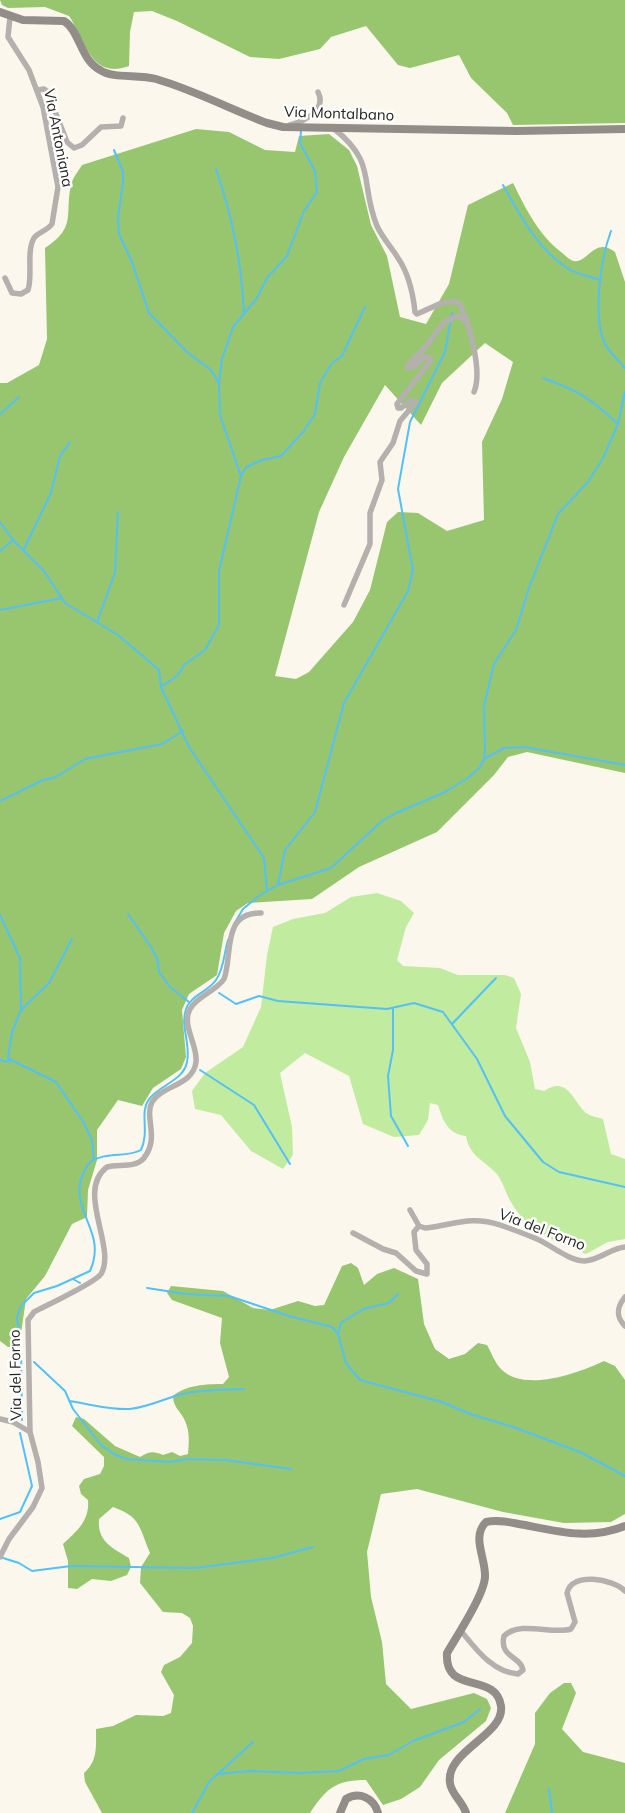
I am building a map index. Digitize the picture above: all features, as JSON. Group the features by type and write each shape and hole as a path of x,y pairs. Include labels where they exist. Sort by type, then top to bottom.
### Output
{"street":[{"name":"Via Montalbano","path":"0,12 23,20 64,21 89,62 107,74 132,75 158,80 267,123 284,127 516,131 625,129"},
{"name":"Via Antoniana","path":"4,278 12,292 21,294 28,290 31,282 32,241 37,234 49,229 52,224 58,187 38,90 30,70 8,37 10,17"},
{"path":"38,90 44,89 47,91 68,142 74,148 82,145 101,127 121,126 123,118"},
{"path":"284,127 315,113 320,102 318,92"},
{"path":"333,128 346,138 358,153 366,173 372,212 378,228 411,285 415,312 417,314 434,305 457,302 468,321 473,338 477,374 474,392"},
{"path":"344,605 370,544 370,513 382,480 380,462 393,443 400,421 416,402 412,400 399,409 398,404 431,360 429,357 424,357 414,367 408,368 408,365 446,321 457,316 468,321"},
{"name":"Via del Forno","path":"0,1556 9,1539 33,1507 42,1488 38,1462 30,1432 28,1320 34,1312 91,1282 101,1273 104,1253 97,1213 98,1178 108,1167 138,1163 143,1159 152,1138 150,1112 152,1102 185,1080 194,1070 196,1050 187,1019 189,1010 224,979 228,945 237,924 249,915 261,913"},
{"path":"353,1233 383,1249 396,1253 416,1270 427,1274 427,1264 416,1250 414,1232 419,1226 410,1210"},
{"name":"Via del Forno","path":"419,1226 425,1228 436,1227 472,1219 500,1224 536,1238 574,1259 585,1261 625,1247"},
{"path":"625,1297 618,1307 618,1314 625,1326"},
{"name":"Via del Forno","path":"0,1419 13,1422 30,1432"},
{"path":"466,1813 450,1785 450,1772 460,1758 492,1727 501,1711 501,1704 492,1691 485,1686 457,1678 448,1668 447,1653 461,1631 485,1579 479,1541 482,1526 486,1522 501,1521 572,1535 605,1534 625,1526"},
{"path":"461,1631 485,1659 495,1666 518,1674 523,1670 522,1665 506,1652 504,1636 508,1633 534,1629 571,1629 575,1622 567,1594 571,1585 577,1582 590,1580 612,1582 625,1591"},
{"path":"340,1813 346,1799 354,1795 369,1798 378,1813"}],"green space":[{"path":"0,0 625,0 625,123 513,125 507,113 471,78 459,55 410,68 398,65 366,26 331,37 320,49 279,59 250,57 177,21 152,11 134,12 130,32 129,66 116,69 106,68 91,56 69,16 45,7 8,8 2,5"},
{"path":"196,129 229,132 265,150 295,152 299,136 329,134 349,150 357,166 371,225 387,256 400,317 426,324 449,284 468,205 513,183 539,229 569,259 579,261 602,247 615,252 625,282 625,773 527,752 508,757 494,775 437,832 359,867 312,899 248,903 236,911 224,933 217,975 189,994 182,1010 186,1057 181,1069 153,1088 142,1106 118,1100 97,1130 97,1160 88,1190 87,1217 72,1224 45,1276 26,1299 19,1347 8,1347 0,1341 0,383 7,383 39,365 47,339 45,248 56,240 66,225 72,182 82,165","holes":["485,343 513,362 502,399 482,442 484,520 447,531 418,513 398,512 387,522 370,590 353,622 309,672 296,679 275,676 319,512 344,457 385,385 421,425 442,383"]},
{"path":"377,893 401,901 414,913 406,927 397,960 403,966 440,968 458,975 505,975 514,978 521,994 516,1028 530,1062 535,1089 544,1091 558,1086 568,1090 586,1113 603,1119 611,1154 625,1159 625,1239 608,1242 586,1254 543,1234 525,1221 509,1199 497,1174 470,1149 466,1136 455,1133 447,1126 438,1105 430,1103 428,1120 419,1135 394,1137 363,1124 349,1076 305,1053 280,1073 292,1127 293,1155 283,1169 251,1151 221,1115 195,1109 192,1091 205,1073 243,1047 261,1007 267,955 273,927 293,919 325,913 351,897"},
{"path":"351,1263 358,1268 364,1285 377,1274 394,1268 418,1279 424,1324 435,1349 449,1359 465,1354 478,1343 487,1345 501,1369 511,1376 523,1380 537,1380 566,1375 604,1361 615,1366 625,1380 625,1514 611,1522 564,1523 503,1512 417,1489 381,1494 367,1552 371,1597 382,1642 386,1684 411,1709 474,1693 487,1699 491,1708 486,1721 439,1760 420,1787 401,1799 383,1805 366,1780 355,1780 332,1788 321,1798 310,1813 102,1813 85,1782 84,1773 94,1758 96,1729 113,1726 136,1715 163,1716 171,1713 174,1695 161,1672 164,1665 180,1657 192,1643 193,1626 190,1618 182,1613 163,1612 140,1583 141,1567 150,1553 141,1530 134,1519 113,1507 99,1519 100,1533 107,1543 129,1558 131,1567 127,1575 111,1581 92,1579 77,1589 68,1588 68,1561 63,1544 82,1525 88,1507 88,1500 81,1494 79,1486 84,1479 100,1474 104,1466 104,1457 72,1426 76,1417 84,1419 115,1446 140,1457 152,1452 163,1455 172,1452 180,1456 188,1454 187,1425 174,1404 173,1396 190,1387 223,1384 229,1377 220,1343 222,1318 172,1300 167,1293 171,1286 223,1291 253,1308 270,1310 298,1301 315,1306 324,1305 342,1266"},
{"path":"564,1683 571,1683 576,1693 562,1729 583,1752 625,1763 625,1813 505,1813 535,1744 535,1713 550,1693"}],"waterway":[{"path":"241,476 220,415 219,383 222,359 233,327 257,298 267,278 287,256 304,211 317,192 315,171 300,143 301,131"},
{"path":"114,150 123,172 118,217 119,234 132,262 149,313 188,353 211,370 219,383"},
{"path":"216,169 227,204 235,240 244,314"},
{"path":"503,185 530,230 556,260 571,270 600,280"},
{"path":"611,231 601,272 599,319 605,344 625,368"},
{"path":"161,687 178,675 184,665 205,650 219,625 219,571 241,476 246,467 262,460 281,456 303,432 315,414 320,383 332,363 342,356 365,307"},
{"path":"278,885 285,850 315,812 344,703 408,591 413,570 398,489 410,422 445,352 452,313"},
{"path":"543,378 584,396 618,424"},
{"path":"234,924 243,909 260,895 278,885 331,868 382,821 445,792 468,778 480,767 484,759 485,747 484,706 494,664 516,630 529,588 558,514 588,482 603,458 618,424 625,392"},
{"path":"0,414 19,397"},
{"path":"24,549 51,493 60,456 70,442"},
{"path":"97,622 115,573 118,512"},
{"path":"0,522 13,540 44,571 65,603 118,635 159,670 161,687 189,747 264,858 267,891"},
{"path":"0,551 13,540"},
{"path":"0,610 62,598"},
{"path":"0,801 43,780 56,777 85,759 162,744 183,731"},
{"path":"484,759 504,748 524,747 625,765"},
{"path":"128,914 157,958 159,972 170,987 189,1002"},
{"path":"0,915 20,958 21,1010 12,1032 8,1058 11,1060"},
{"path":"21,1010 49,983 72,939"},
{"path":"22,1420 21,1351 17,1317 21,1306 34,1293 57,1286 90,1271 95,1249 92,1232 80,1199 80,1181 90,1162 109,1155 129,1154 141,1150 145,1136 144,1116 146,1104 154,1094 177,1078 185,1068 188,1055 184,1022 186,1009 188,1004 213,984 219,976 228,940"},
{"path":"452,1024 496,978"},
{"path":"219,993 236,1004 259,996 278,1001 387,1009 414,1003 443,1012 477,1059 505,1116 543,1162 559,1172 625,1187"},
{"path":"393,1009 393,1050 388,1076 391,1116 408,1146"},
{"path":"0,1059 5,1062 11,1060 56,1082 84,1123 92,1140 94,1160"},
{"path":"200,1070 254,1105 290,1164"},
{"path":"73,1279 80,1283"},
{"path":"147,1288 186,1294 229,1296 289,1316 332,1327 338,1334 346,1363 360,1380 442,1402 470,1414 513,1427 580,1452 625,1476"},
{"path":"338,1334 341,1323 363,1309 389,1303 398,1294"},
{"path":"34,1362 65,1391 73,1409 101,1445 114,1454 126,1459 170,1462 188,1459 225,1460 291,1469"},
{"path":"69,1401 107,1408 130,1409 186,1393 244,1389"},
{"path":"0,1519 20,1512 32,1486 20,1433"},
{"path":"3,1558 19,1563 32,1571 71,1566 195,1568 272,1558 313,1547"},
{"path":"217,1774 250,1771 298,1773 339,1771 364,1759 389,1755 413,1741 464,1722 480,1709"},
{"path":"192,1813 209,1782 253,1742"},
{"path":"549,1789 552,1813"}]}
